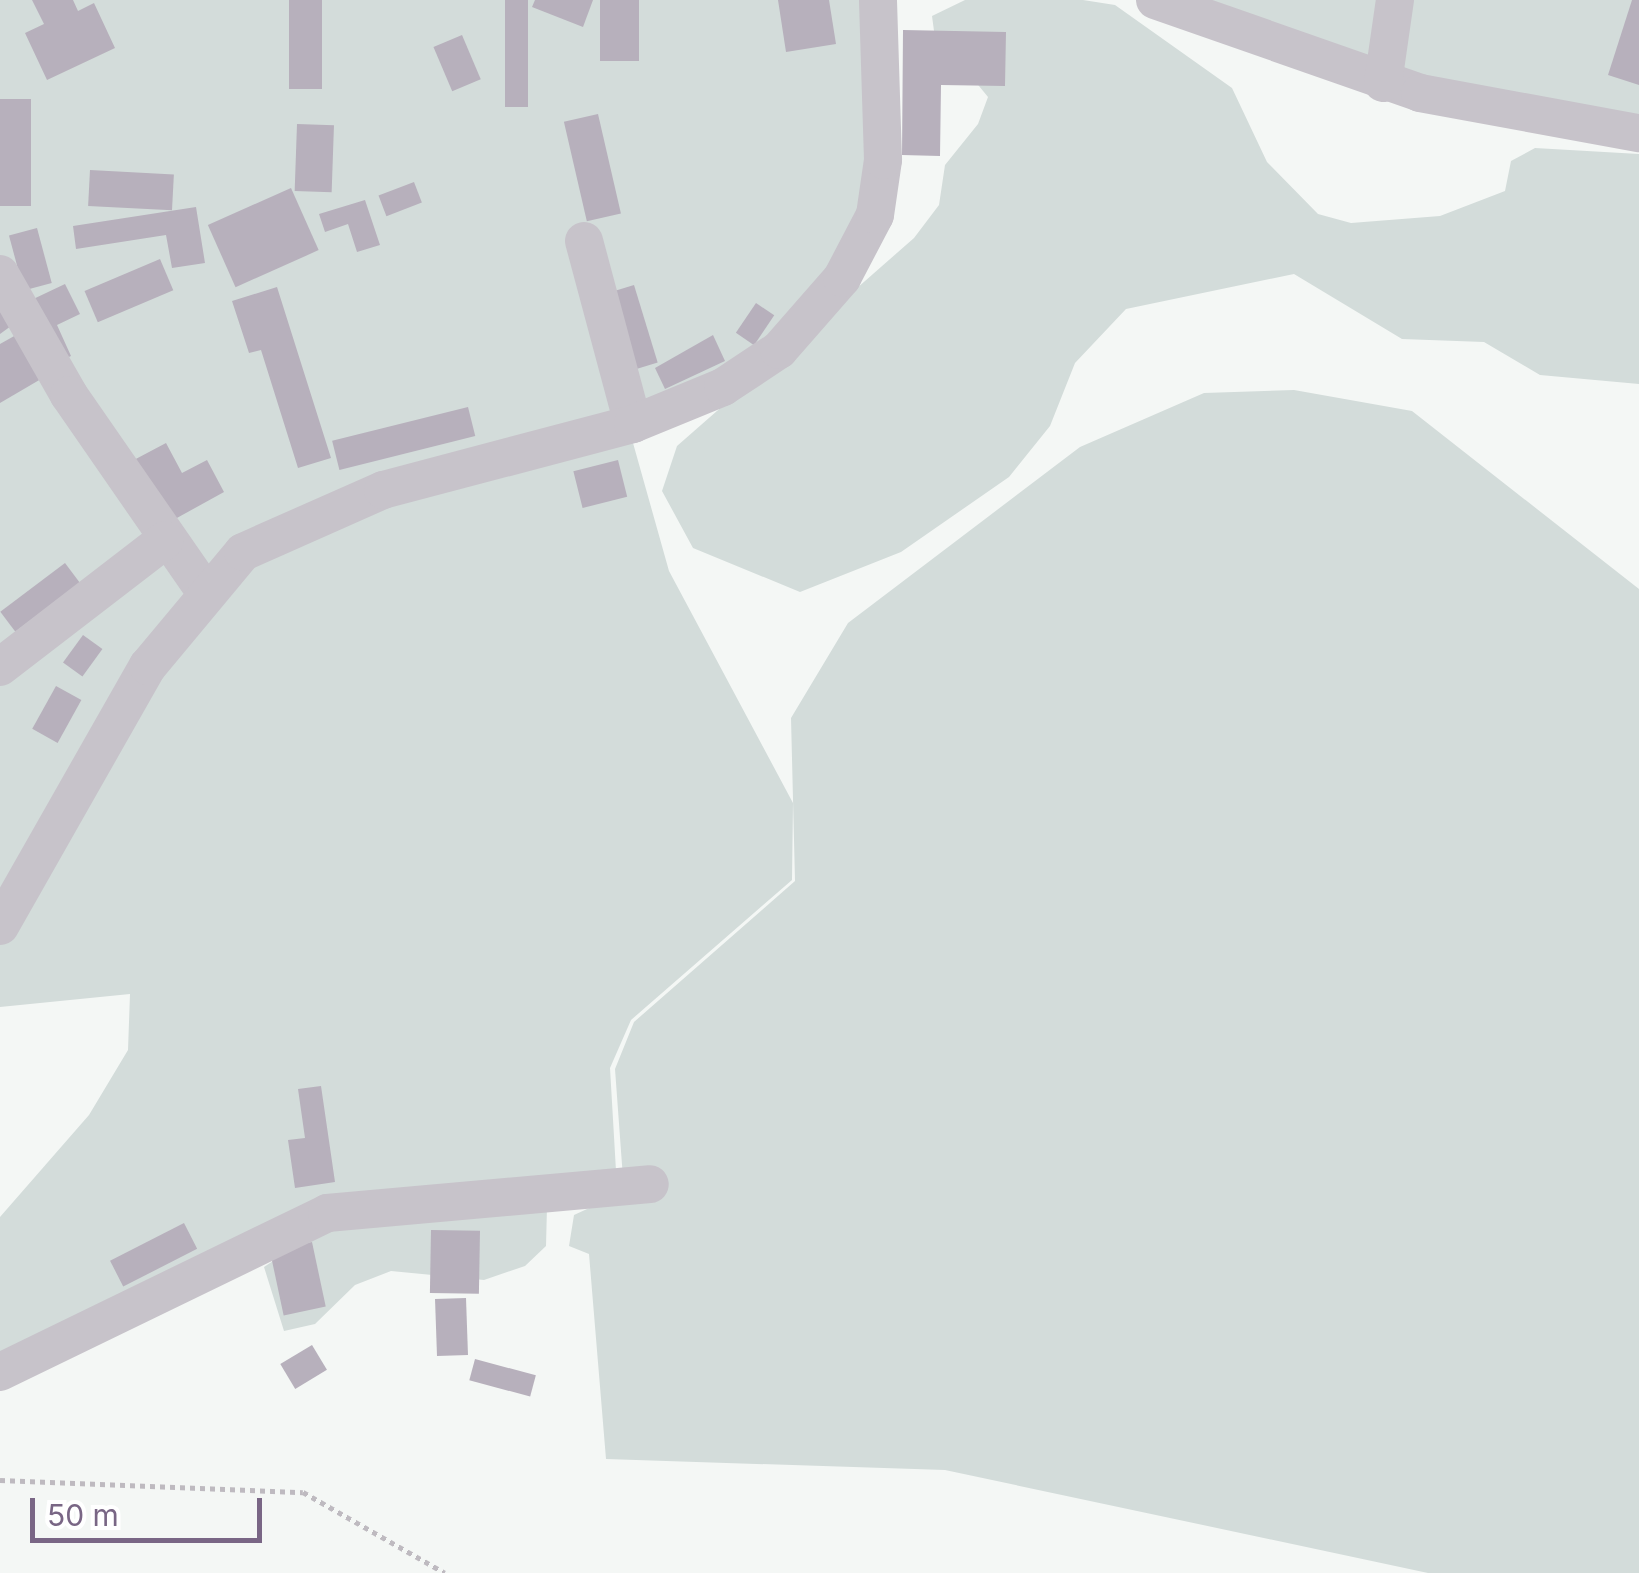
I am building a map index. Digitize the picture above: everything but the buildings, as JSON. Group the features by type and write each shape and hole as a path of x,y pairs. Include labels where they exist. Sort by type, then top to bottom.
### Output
{"street":[{"path":"0,926 148,666 243,552 331,508 634,424 761,364 842,278 882,183 878,0"},
{"path":"1155,0 1384,83 1639,133"},
{"path":"1384,83 1395,0"},
{"path":"584,240 634,424"},
{"path":"0,274 165,540 206,593"},
{"path":"0,667 165,540"},
{"path":"0,1372 326,1213 650,1184"}],"path":[{"path":"0,1480 303,1492 444,1573"}],"shaded area":[{"path":"0,0 876,0 885,181 777,345 626,418 669,571 793,803 792,880 631,1020 610,1068 617,1188 327,1213 0,1372 0,1217 89,1115 128,1050 130,994 0,1007"},
{"path":"965,0 1083,0 1115,5 1232,88 1267,162 1318,214 1351,223 1440,216 1505,191 1511,161 1535,148 1639,154 1639,384 1540,375 1484,342 1402,339 1294,274 1126,309 1075,363 1050,426 1009,477 901,552 800,592 693,548 662,491 677,446 914,238 939,205 945,165 978,124 988,97 934,31 932,16"},
{"path":"1188,0 1639,0 1639,127 1494,107"},
{"path":"1294,390 1412,411 1639,589 1639,1573 1428,1573 945,1470 606,1459 589,1254 569,1246 574,1215 624,1192 615,1069 634,1022 795,881 791,718 848,623 1080,447 1204,393"},
{"path":"547,1207 546,1246 525,1266 484,1280 391,1271 355,1285 315,1324 284,1331 264,1267 336,1219"}]}
